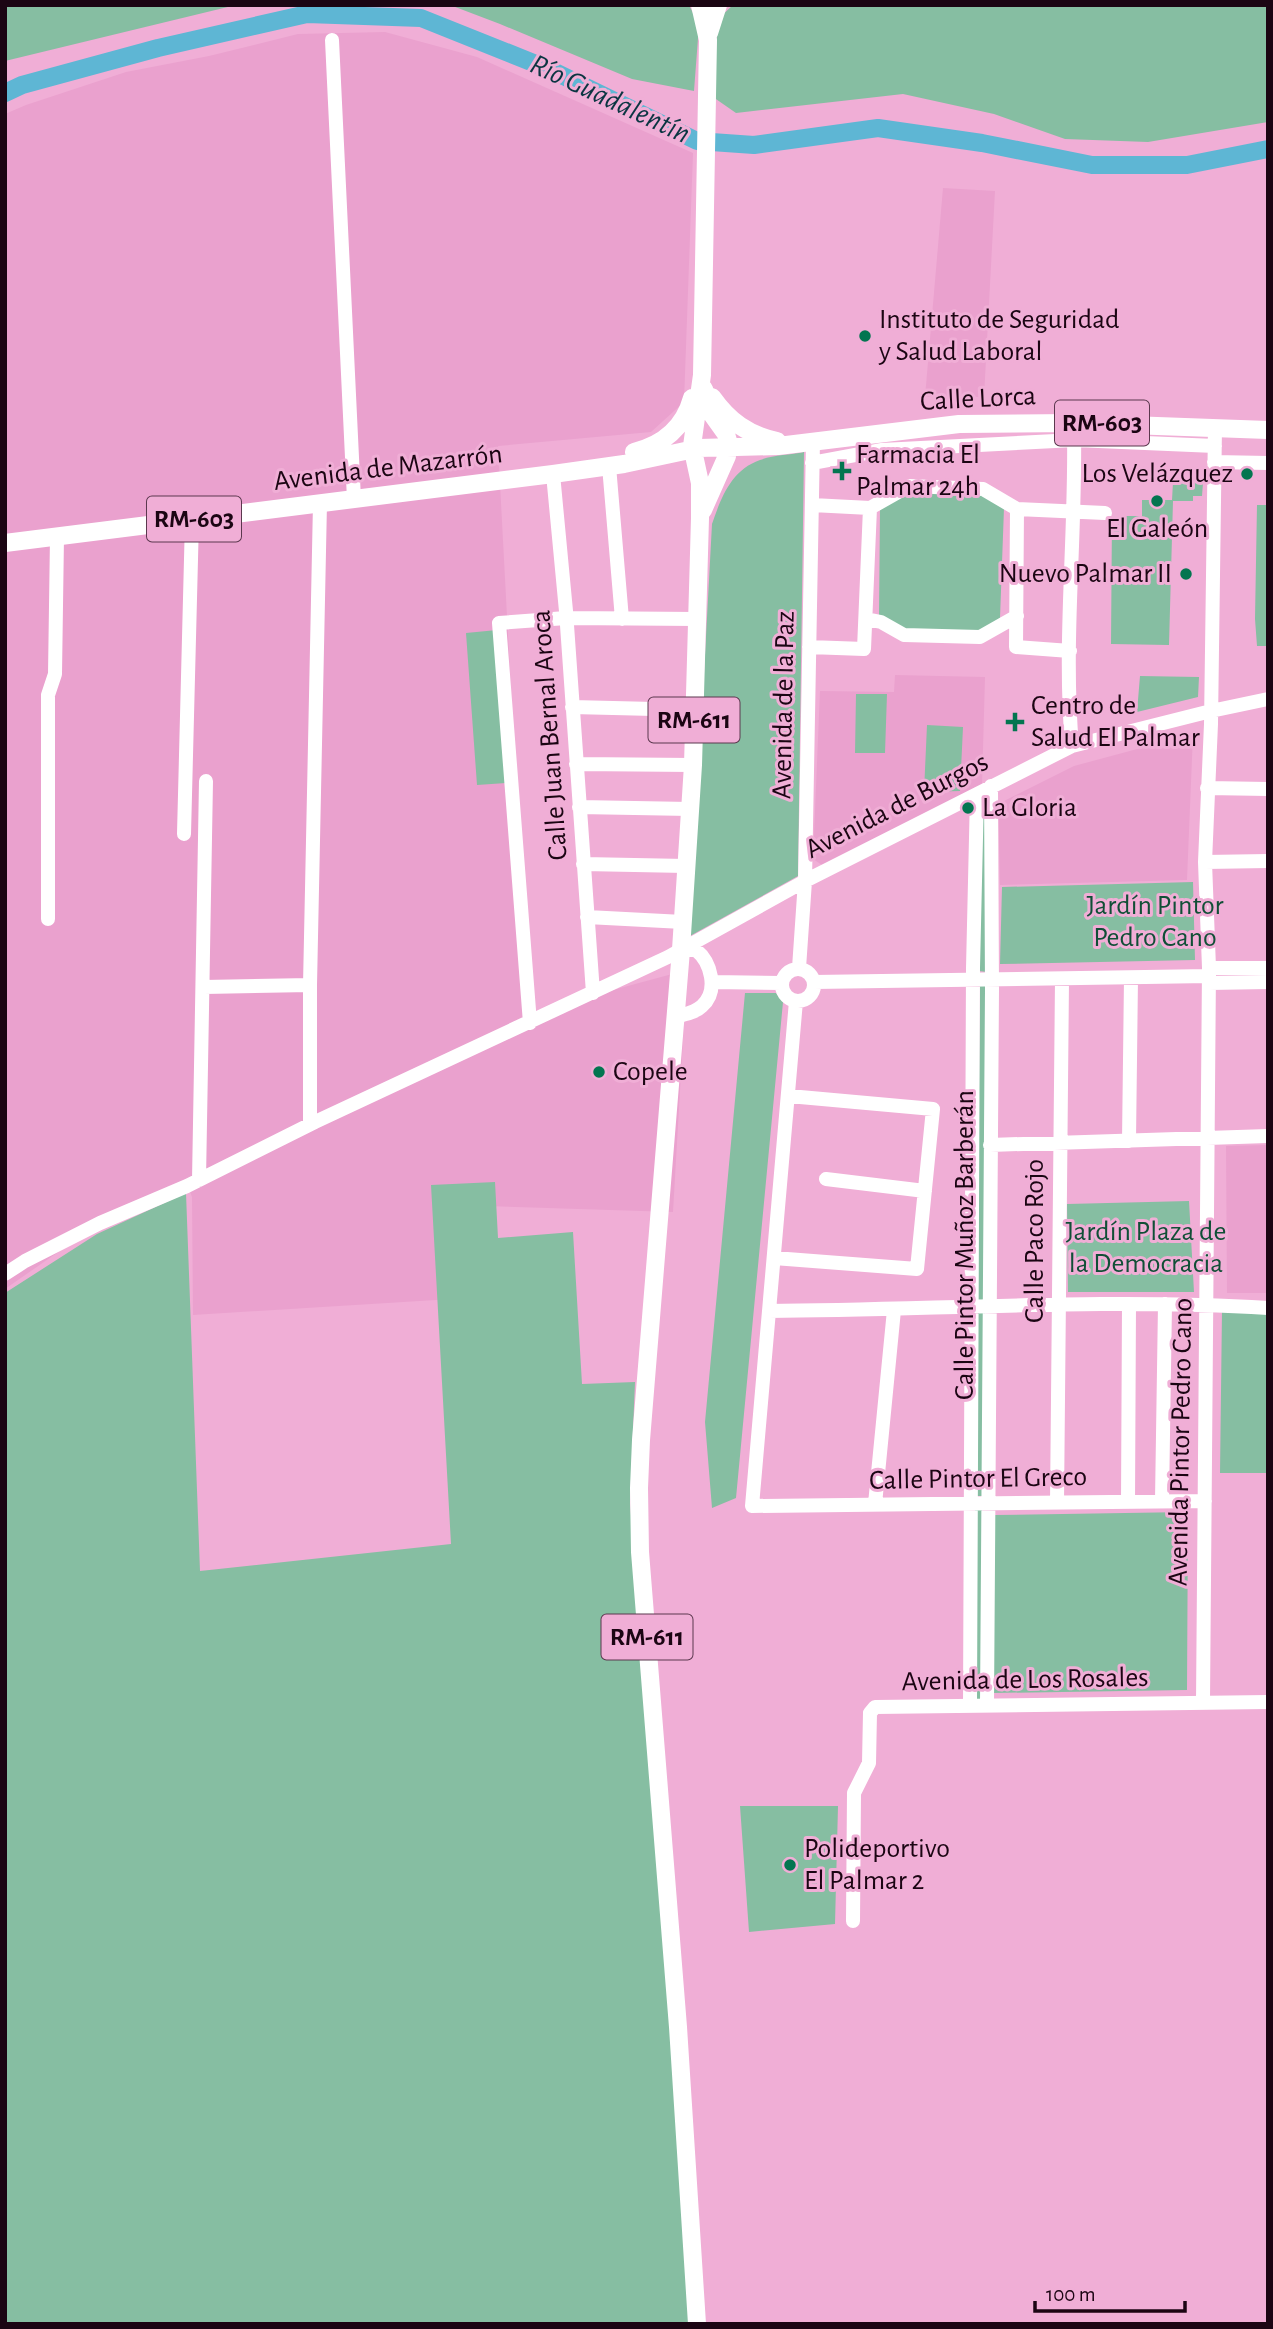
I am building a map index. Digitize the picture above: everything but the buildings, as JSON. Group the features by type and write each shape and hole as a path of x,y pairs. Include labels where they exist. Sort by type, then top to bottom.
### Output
{"main road":[{"name":"RM-611","path":"700,5 708,40"},
{"name":"RM-611","path":"697,2324 678,2027 639,1520 644,1394 681,950 693,765 701,518 700,483 689,450 702,375 708,40 718,5"},
{"path":"553,474 644,450 662,441 675,430 686,415 691,401 703,319"},
{"name":"RM-611","path":"701,518 726,448 711,414 702,375"},
{"path":"702,375 718,405 741,428 760,437 806,442"},
{"name":"Calle Lorca","path":"689,450 762,447 959,424 1074,431 1215,427 1268,430"},
{"name":"Avenida de Mazarrón","path":"5,543 553,474 689,450"}],"street":[{"path":"332,40 354,499"},
{"name":"Avenida Pintor Pedro Cano","path":"1203,1702 1209,976 1205,862 1211,710 1215,427"},
{"path":"1072,746 1070,651 1075,512 1074,431"},
{"name":"Calle Lorca","path":"812,463 882,450 1074,431 1214,446"},
{"name":"Avenida de la Paz","path":"799,968 805,881 812,505 812,463 806,442"},
{"path":"1214,462 1268,463"},
{"path":"608,466 622,619"},
{"name":"Calle Juan Bernal Aroca","path":"553,474 593,993"},
{"path":"812,505 870,508 909,486 983,489 1017,509 1105,513"},
{"path":"310,1124 309,1047 320,503"},
{"path":"809,647 864,649 870,508"},
{"path":"1017,509 1016,647 1070,651"},
{"path":"184,834 192,520"},
{"path":"48,919 48,695 55,674 57,537"},
{"path":"866,619 881,622 904,635 980,637 1017,616"},
{"path":"530,1023 499,624 566,618 698,619"},
{"name":"Avenida de Burgos","path":"5,1274 100,1223 199,1180 310,1124 681,950 805,881 1072,746 1211,710 1268,699"},
{"path":"572,707 695,710"},
{"path":"576,764 693,765"},
{"path":"199,1180 206,781"},
{"name":"Calle Pintor Muñoz Barberán","path":"987,1704 991,786"},
{"path":"1207,788 1268,789"},
{"name":"Calle Pintor Muñoz Barberán","path":"970,1705 976,794"},
{"path":"579,807 690,809"},
{"path":"1205,862 1268,861"},
{"path":"583,864 686,866"},
{"path":"587,917 683,922"},
{"path":"702,954 703,939"},
{"path":"675,1017 693,1012 702,1006 708,998 712,982 702,954 696,950 681,950"},
{"path":"799,968 808,972 814,982 810,996 796,1001 785,995 782,983 787,972 799,968"},
{"path":"814,982 1209,976 1268,968"},
{"path":"1209,976 1268,982"},
{"path":"1129,1141 1131,978"},
{"name":"Calle Paco Rojo","path":"1057,1503 1062,980"},
{"path":"712,982 782,983"},
{"path":"204,987 310,985"},
{"path":"677,994 693,1012"},
{"path":"796,1001 769,1311 1129,1304 1207,1304 1268,1308"},
{"path":"774,1258 917,1269 933,1109 789,1096"},
{"path":"990,1145 1268,1136"},
{"path":"826,1179 925,1191"},
{"path":"1128,1502 1129,1304"},
{"path":"1162,1500 1164,1304"},
{"path":"875,1504 894,1310"},
{"name":"Calle Pintor El Greco","path":"769,1311 752,1506 1205,1501"},
{"name":"Avenida de Los Rosales","path":"853,1921 854,1793 869,1763 870,1713 876,1707 1268,1702"}],"shaded area":[{"path":"385,32 477,57 693,153 684,402 651,432 498,446 528,1013 687,970 673,1212 452,1205 452,1299 193,1315 192,1197 188,1186 100,1223 5,1289 5,114 126,72 209,56 298,34"},
{"path":"943,188 995,191 984,397 925,397"},
{"path":"895,675 985,677 982,786 825,867 813,859 820,691 894,692"},
{"path":"1193,734 1187,880 1000,885 998,804 1074,766"},
{"path":"1268,1145 1268,1293 1227,1293 1226,1146"}],"green space":[{"path":"5,5 236,5 5,61"},
{"path":"450,5 689,5 699,25 694,91 632,79"},
{"path":"733,5 1268,5 1268,122 1148,142 1065,139 994,114 903,94 736,113 713,97 718,19"},
{"path":"804,452 798,876 690,936 712,524 728,486 742,471 765,458"},
{"path":"1173,482 1203,483 1202,496 1193,496 1193,501 1173,501 1169,645 1111,644 1112,516 1142,516 1142,500 1172,500"},
{"path":"909,490 983,493 1004,508 1000,618 977,634 905,631 879,616 880,509"},
{"path":"1257,505 1268,505 1268,646 1257,646"},
{"path":"497,630 506,783 477,785 466,633"},
{"path":"1140,676 1199,677 1198,697 1137,712"},
{"path":"856,694 887,694 885,753 855,753"},
{"path":"927,725 963,727 960,791 924,792"},
{"path":"988,793 987,972 979,971 981,797"},
{"name":"Jardín Pintor Pedro Cano","path":"1193,882 1195,960 1000,964 1002,887"},
{"path":"980,982 986,982 986,1300 977,1300"},
{"path":"745,993 776,993 783,1002 736,1498 712,1508 705,1422"},
{"path":"495,1182 498,1238 573,1232 582,1384 635,1382 630,1503 696,2324 5,2324 5,1293 97,1234 186,1193 200,1571 451,1544 431,1185"},
{"name":"Jardín Plaza de la Democracia","path":"1189,1201 1194,1292 1068,1292 1067,1204"},
{"path":"1222,1310 1268,1311 1268,1473 1220,1473"},
{"path":"978,1311 985,1311 983,1496 975,1496"},
{"path":"975,1507 982,1507 983,1700 973,1700"},
{"path":"1188,1512 1187,1690 993,1693 994,1515"},
{"name":"Polideportivo El Palmar 2","path":"740,1806 838,1806 835,1924 749,1932"}],"waterway":[{"name":"Río Guadalentín","path":"5,93 22,85 158,48 307,14 421,18 551,70 697,141 754,145 878,128 982,143 1092,165 1187,165 1268,149"}],"place":[{"name":"Instituto de Seguridad y Salud Laboral","path":"865,336"},
{"name":"Farmacia El Palmar 24h","path":"842,471"},
{"name":"Los Velázquez","path":"1247,474"},
{"name":"El Galeón","path":"1157,501"},
{"name":"Nuevo Palmar II","path":"1186,574"},
{"name":"Centro de Salud El Palmar","path":"1015,722"},
{"name":"La Gloria","path":"968,808"},
{"name":"Copele","path":"599,1072"},
{"name":"Polideportivo El Palmar 2","path":"790,1865"}]}
